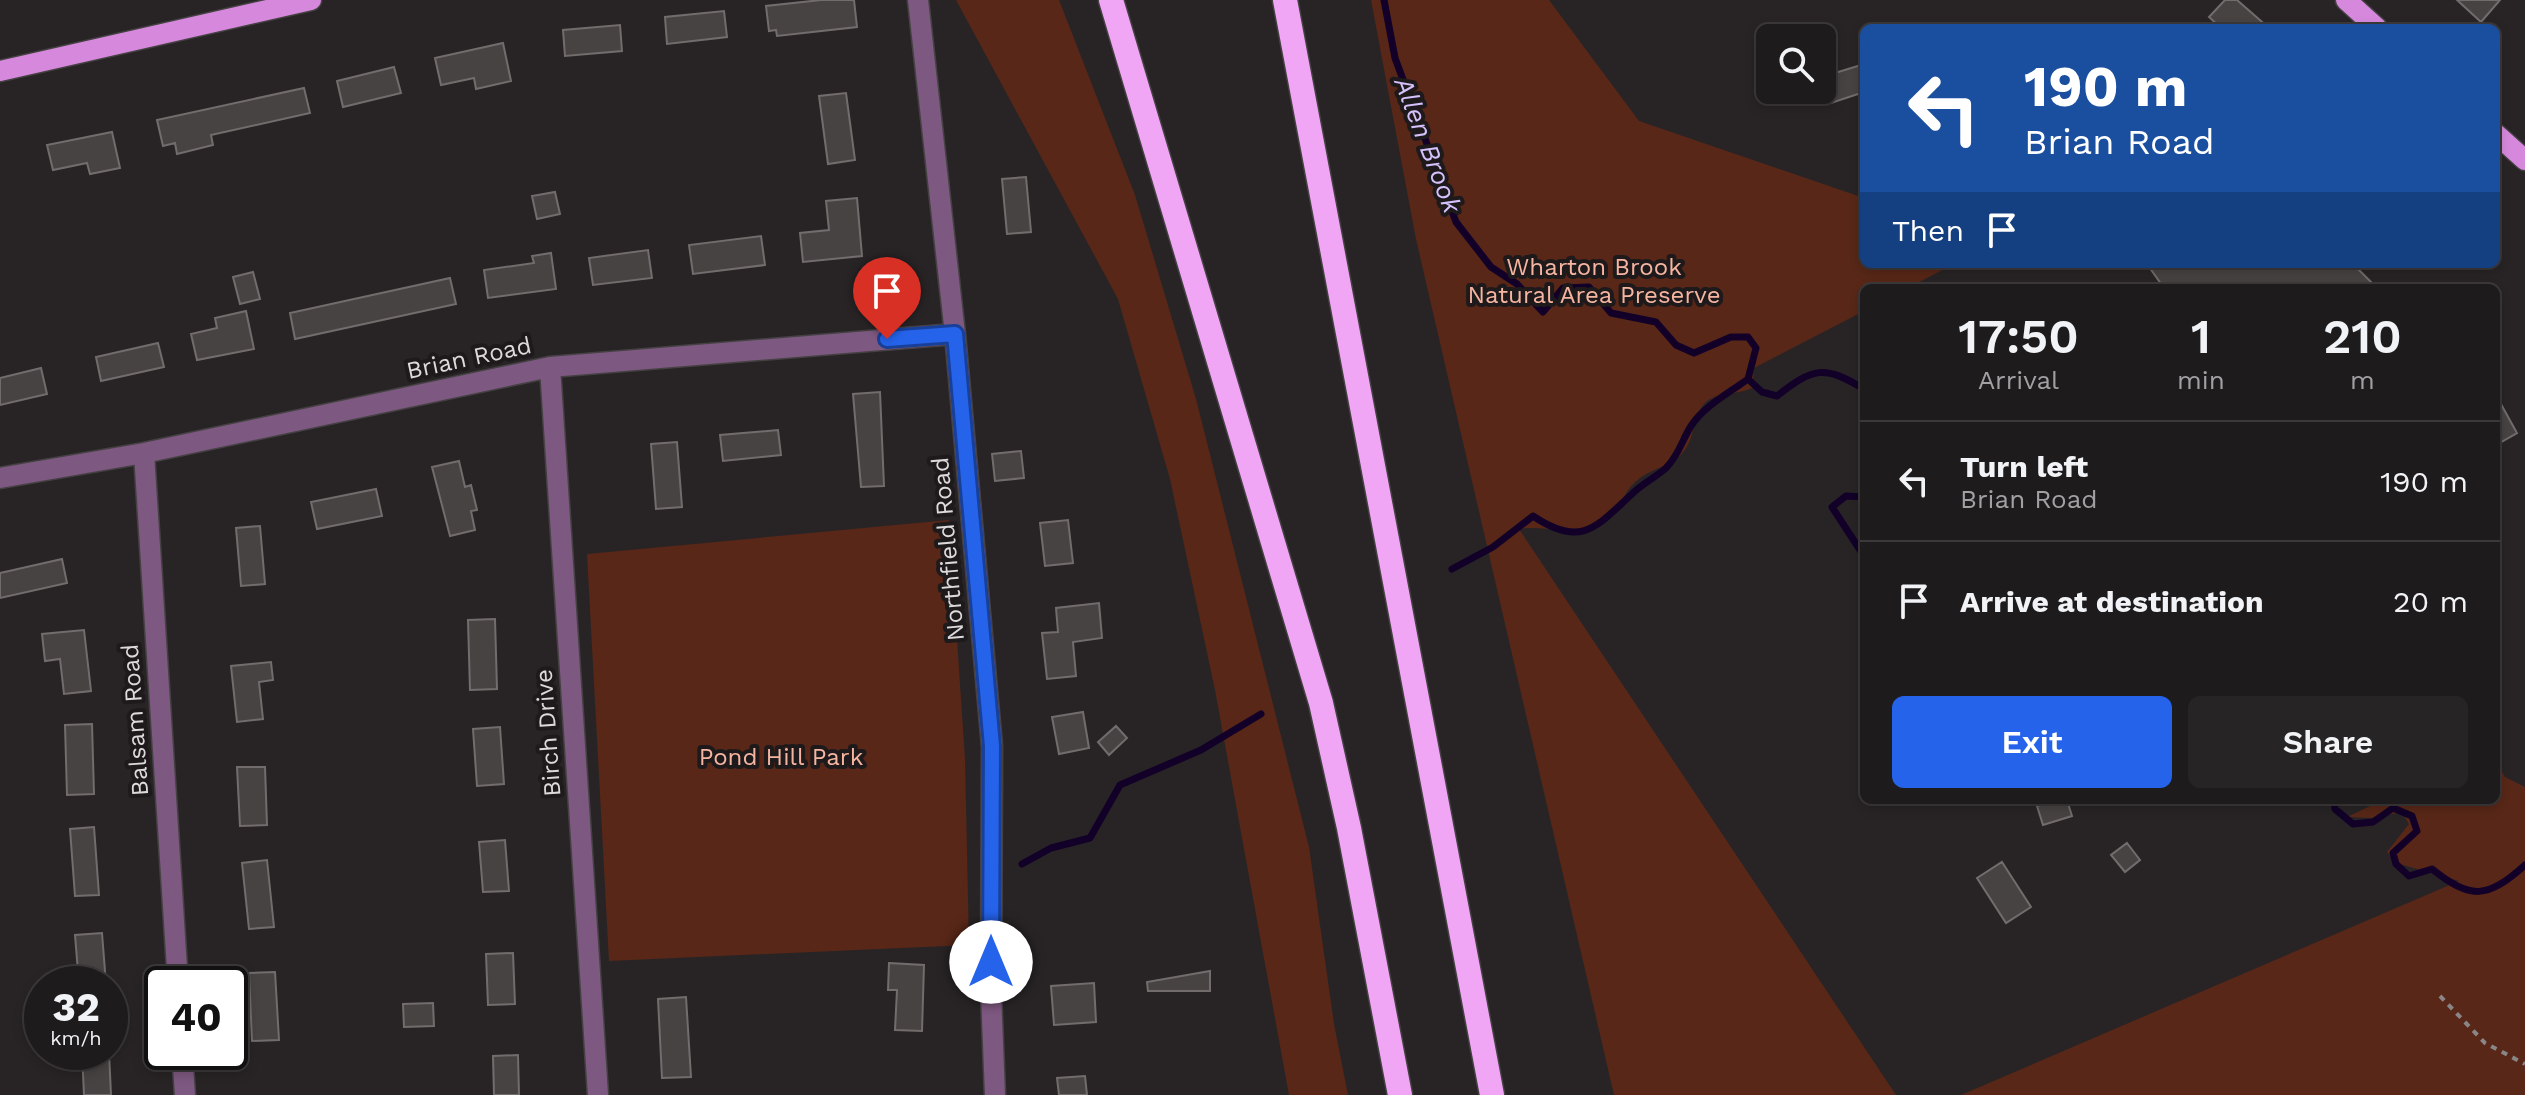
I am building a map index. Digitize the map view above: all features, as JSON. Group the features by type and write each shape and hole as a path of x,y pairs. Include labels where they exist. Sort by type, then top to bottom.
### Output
{"highway":[{"path":"1104,0 1118,28"},
{"path":"1111,0 1321,703 1349,828 1400,1095"},
{"path":"1285,0 1492,1095"}],"main road":[{"path":"0,71 311,0"},
{"path":"2352,2 2373,24"},
{"path":"2500,138 2525,160"}],"street":[{"name":"Northfield Road","path":"918,0 955,334 992,746 991,992 995,1095"},
{"name":"Brian Road","path":"0,478 144,453 550,367 955,334"},
{"name":"Birch Drive","path":"550,367 598,1095"},
{"name":"Balsam Road","path":"144,453 177,966"},
{"path":"183,1070 185,1095"}],"path":[{"path":"2440,996 2485,1043 2525,1064"}],"green space":[{"path":"956,0 1059,0 1135,195 1196,399 1309,847 1334,1024 1348,1095 1289,1095 1215,690 1170,479 1118,299"},
{"name":"Wharton Brook Natural Area Preserve","path":"1371,0 1549,0 1639,121 1860,197 1860,268 1946,268 1916,284 1860,284 1860,313 1754,368 1752,388 1710,399 1700,409 1689,442 1681,454 1640,478 1615,510 1600,522 1570,530 1519,529 1896,1095 1614,1095 1416,239"},
{"name":"Pond Hill Park","path":"949,520 965,759 969,945 609,961 587,554"},
{"path":"2500,768 2505,777 2525,787 2525,1095 1961,1095 2459,881 2396,863 2387,852 2409,824 2402,812 2373,818 2347,817 2375,804 2500,804"}],"building":[{"path":"854,0 857,27 777,36 776,30 769,31 766,6"},
{"path":"2225,0 2237,0 2264,24 2217,24 2209,17"},
{"path":"2457,0 2500,0 2481,22"},
{"path":"724,11 727,37 667,44 665,17"},
{"path":"620,25 622,51 565,56 563,30"},
{"path":"503,43 511,81 476,89 474,78 441,85 435,58"},
{"path":"1860,65 1860,93 1836,101 1836,73"},
{"path":"394,67 401,93 343,107 337,81"},
{"path":"304,88 310,113 211,135 213,145 177,154 175,143 163,146 157,120"},
{"path":"846,93 855,160 828,164 819,96"},
{"path":"112,132 120,168 90,174 87,163 53,170 47,145"},
{"path":"1026,177 1031,232 1007,234 1002,179"},
{"path":"555,192 560,214 537,219 532,196"},
{"path":"857,198 862,256 803,262 800,233 829,230 826,201"},
{"path":"761,236 765,265 693,274 689,245"},
{"path":"648,250 652,278 593,285 589,258"},
{"path":"551,253 556,289 488,298 484,270 534,263 532,256"},
{"path":"2150,268 2357,268 2373,284 2161,284"},
{"path":"253,272 260,299 240,304 233,277"},
{"path":"450,278 456,304 295,339 290,313"},
{"path":"246,311 254,349 197,360 191,334 217,328 215,318"},
{"path":"158,343 164,367 101,381 96,357"},
{"path":"41,368 47,394 0,405 0,378"},
{"path":"880,392 884,486 861,487 853,394"},
{"path":"2500,402 2517,433 2500,443"},
{"path":"778,430 781,455 723,461 720,435"},
{"path":"677,442 682,507 656,509 651,444"},
{"path":"1021,451 1024,478 995,481 992,454"},
{"path":"459,461 465,487 471,485 477,510 471,511 475,530 450,536 432,467"},
{"path":"376,489 382,516 317,529 311,502"},
{"path":"1068,520 1073,563 1045,566 1040,523"},
{"path":"260,526 265,584 241,586 236,528"},
{"path":"62,559 67,583 0,598 0,573"},
{"path":"1099,603 1102,638 1073,642 1076,676 1047,679 1042,633 1058,632 1056,608"},
{"path":"495,619 497,689 470,690 468,620"},
{"path":"84,630 91,691 64,694 60,659 45,661 42,634"},
{"path":"271,662 273,680 259,682 263,719 237,722 231,666"},
{"path":"1083,712 1089,748 1059,754 1052,717"},
{"path":"92,724 94,794 67,795 65,725"},
{"path":"1116,726 1127,738 1109,755 1098,742"},
{"path":"500,727 504,784 477,786 473,729"},
{"path":"237,767 265,767 267,825 240,826"},
{"path":"2068,804 2072,816 2043,825 2037,806"},
{"path":"94,827 99,895 75,896 70,829"},
{"path":"505,840 509,891 483,892 479,842"},
{"path":"2127,843 2140,860 2125,872 2111,855"},
{"path":"267,860 274,927 249,929 242,863"},
{"path":"2002,862 2031,907 2006,923 1977,878"},
{"path":"102,933 105,966 78,966 75,935"},
{"path":"513,953 515,1004 488,1005 486,954"},
{"path":"889,963 924,965 922,1031 895,1030 897,990 888,990"},
{"path":"1210,971 1210,991 1148,991 1147,982"},
{"path":"275,972 279,1040 252,1041 249,973"},
{"path":"1094,983 1096,1022 1054,1025 1051,986"},
{"path":"686,997 691,1077 662,1078 658,999"},
{"path":"433,1003 434,1026 404,1027 403,1004"},
{"path":"518,1055 519,1095 494,1095 493,1056"},
{"path":"83,1070 110,1070 111,1095 84,1095"},
{"path":"1085,1076 1087,1095 1059,1095 1057,1078"}],"waterway":[{"name":"Allen Brook","path":"1384,0 1395,58 1456,222 1491,267 1517,284 1543,312 1563,288 1589,287 1611,313 1656,322 1676,345 1694,353 1731,337 1748,337 1756,348 1748,379 1762,392 1777,396 1801,379 1819,373 1839,376 1860,387"},
{"path":"1452,569 1493,547 1533,516 1564,531 1577,532 1598,524 1666,468 1703,412 1748,379"},
{"name":"Allen Brook","path":"1860,497 1846,496 1832,507 1860,550"},
{"path":"1022,864 1051,848 1090,838 1120,785 1201,750 1261,714"},
{"name":"Allen Brook","path":"2334,804 2335,809 2353,824 2373,822 2393,808 2412,816 2417,831 2393,853 2396,864 2409,876 2432,869 2458,886 2479,891 2500,884 2525,865"}],"route":[{"path":"887,339 955,334 992,746 991,962"}]}
